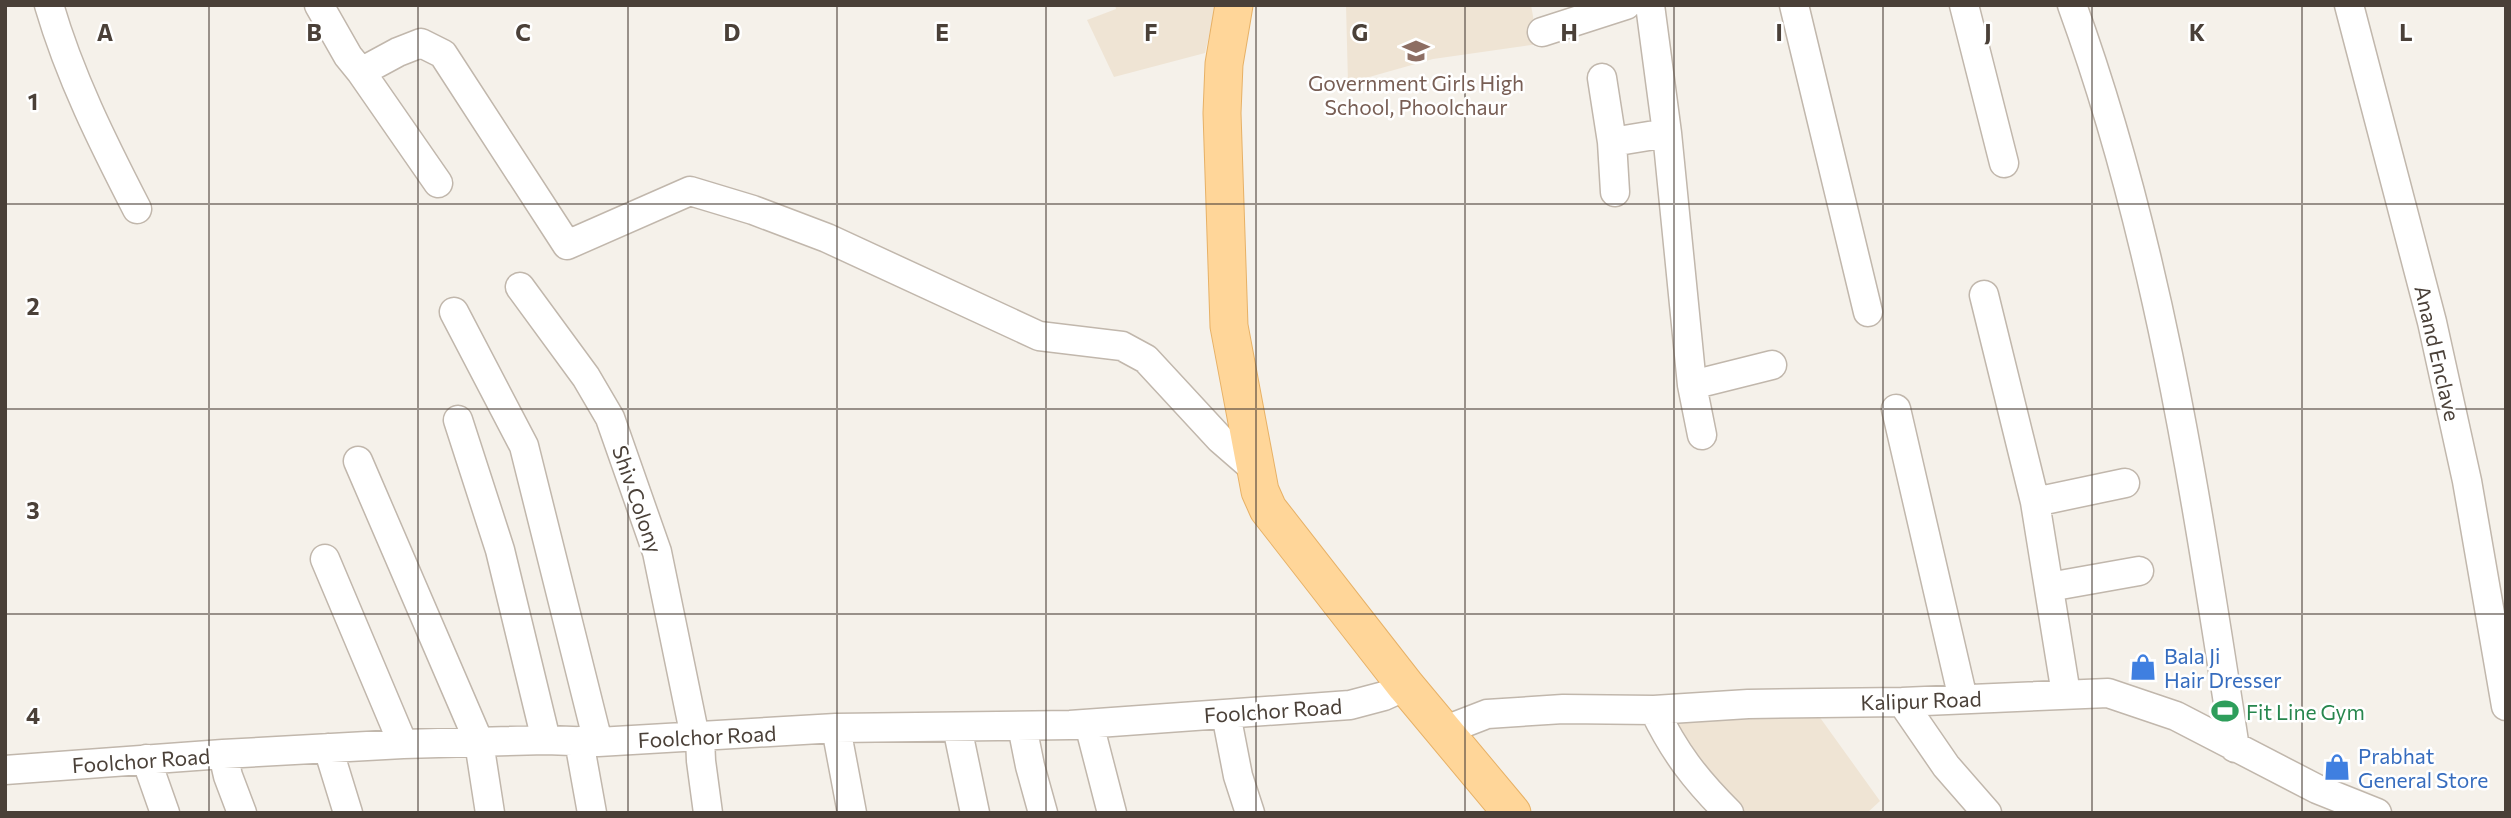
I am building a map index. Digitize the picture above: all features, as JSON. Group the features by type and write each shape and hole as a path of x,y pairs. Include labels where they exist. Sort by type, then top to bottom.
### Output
{"main road":[{"path":"1236,10 1224,64 1222,113 1229,326 1260,491 1268,509 1406,686 1512,813"}],"street":[{"path":"49,5 58,38 96,128 137,209"},
{"path":"318,5 348,56 438,183"},
{"path":"1542,32 1626,5"},
{"path":"1650,5 1667,133 1692,385 1702,435"},
{"path":"1794,5 1868,312"},
{"path":"1964,5 2004,163"},
{"path":"2071,5 2097,75 2138,215 2198,508 2235,748"},
{"name":"Anand Enclave","path":"2349,5 2432,322 2467,481 2506,706"},
{"path":"361,72 421,43 443,54 567,245 690,191 753,210 827,238 1040,337 1122,346 1146,359 1220,439 1258,472"},
{"path":"1602,78 1612,142 1615,192"},
{"path":"1612,142 1667,133"},
{"name":"Shiv Colony","path":"520,287 586,377 610,418 657,552 698,737 708,813"},
{"path":"1984,295 2035,502 2066,694"},
{"path":"454,312 524,446 588,741 592,813"},
{"path":"1692,385 1772,365"},
{"path":"1896,409 1963,699"},
{"path":"458,420 500,550 546,740"},
{"path":"358,461 479,742 490,813"},
{"path":"2035,502 2125,483"},
{"path":"325,559 403,744"},
{"path":"2049,587 2139,571"},
{"name":"Foolchor Road","path":"5,770 403,744 588,741 836,729 1089,724 1350,705 1384,696 1406,686"},
{"name":"Kalipur Road","path":"1443,731 1487,714 1563,709 1654,710 1748,704 1902,702 2108,693 2176,716 2235,748 2314,801 2377,813"},
{"path":"1902,702 1946,766 1987,813"},
{"path":"1654,710 1676,753 1699,784 1729,813"},
{"path":"1226,714 1238,776 1250,813"},
{"path":"1089,724 1112,813"},
{"path":"1022,726 1043,813"},
{"path":"957,727 975,813"},
{"path":"836,729 852,813"},
{"path":"328,748 348,813"},
{"path":"223,754 242,813"},
{"path":"146,759 165,813"}],"shaded area":[{"path":"1115,5 1216,5 1205,53 1114,77 1087,20 1116,9"},
{"name":"Government Girls High School, Phoolchaur","path":"1346,5 1531,5 1538,44 1433,59 1348,83"},
{"path":"1816,712 1880,801 1867,813 1739,813 1671,721"}],"place":[{"name":"Government Girls High School, Phoolchaur","path":"1416,51"},
{"name":"Bala Ji Hair Dresser","path":"2143,667"},
{"name":"Fit Line Gym","path":"2225,711"},
{"name":"Prabhat General Store","path":"2337,767"}]}
